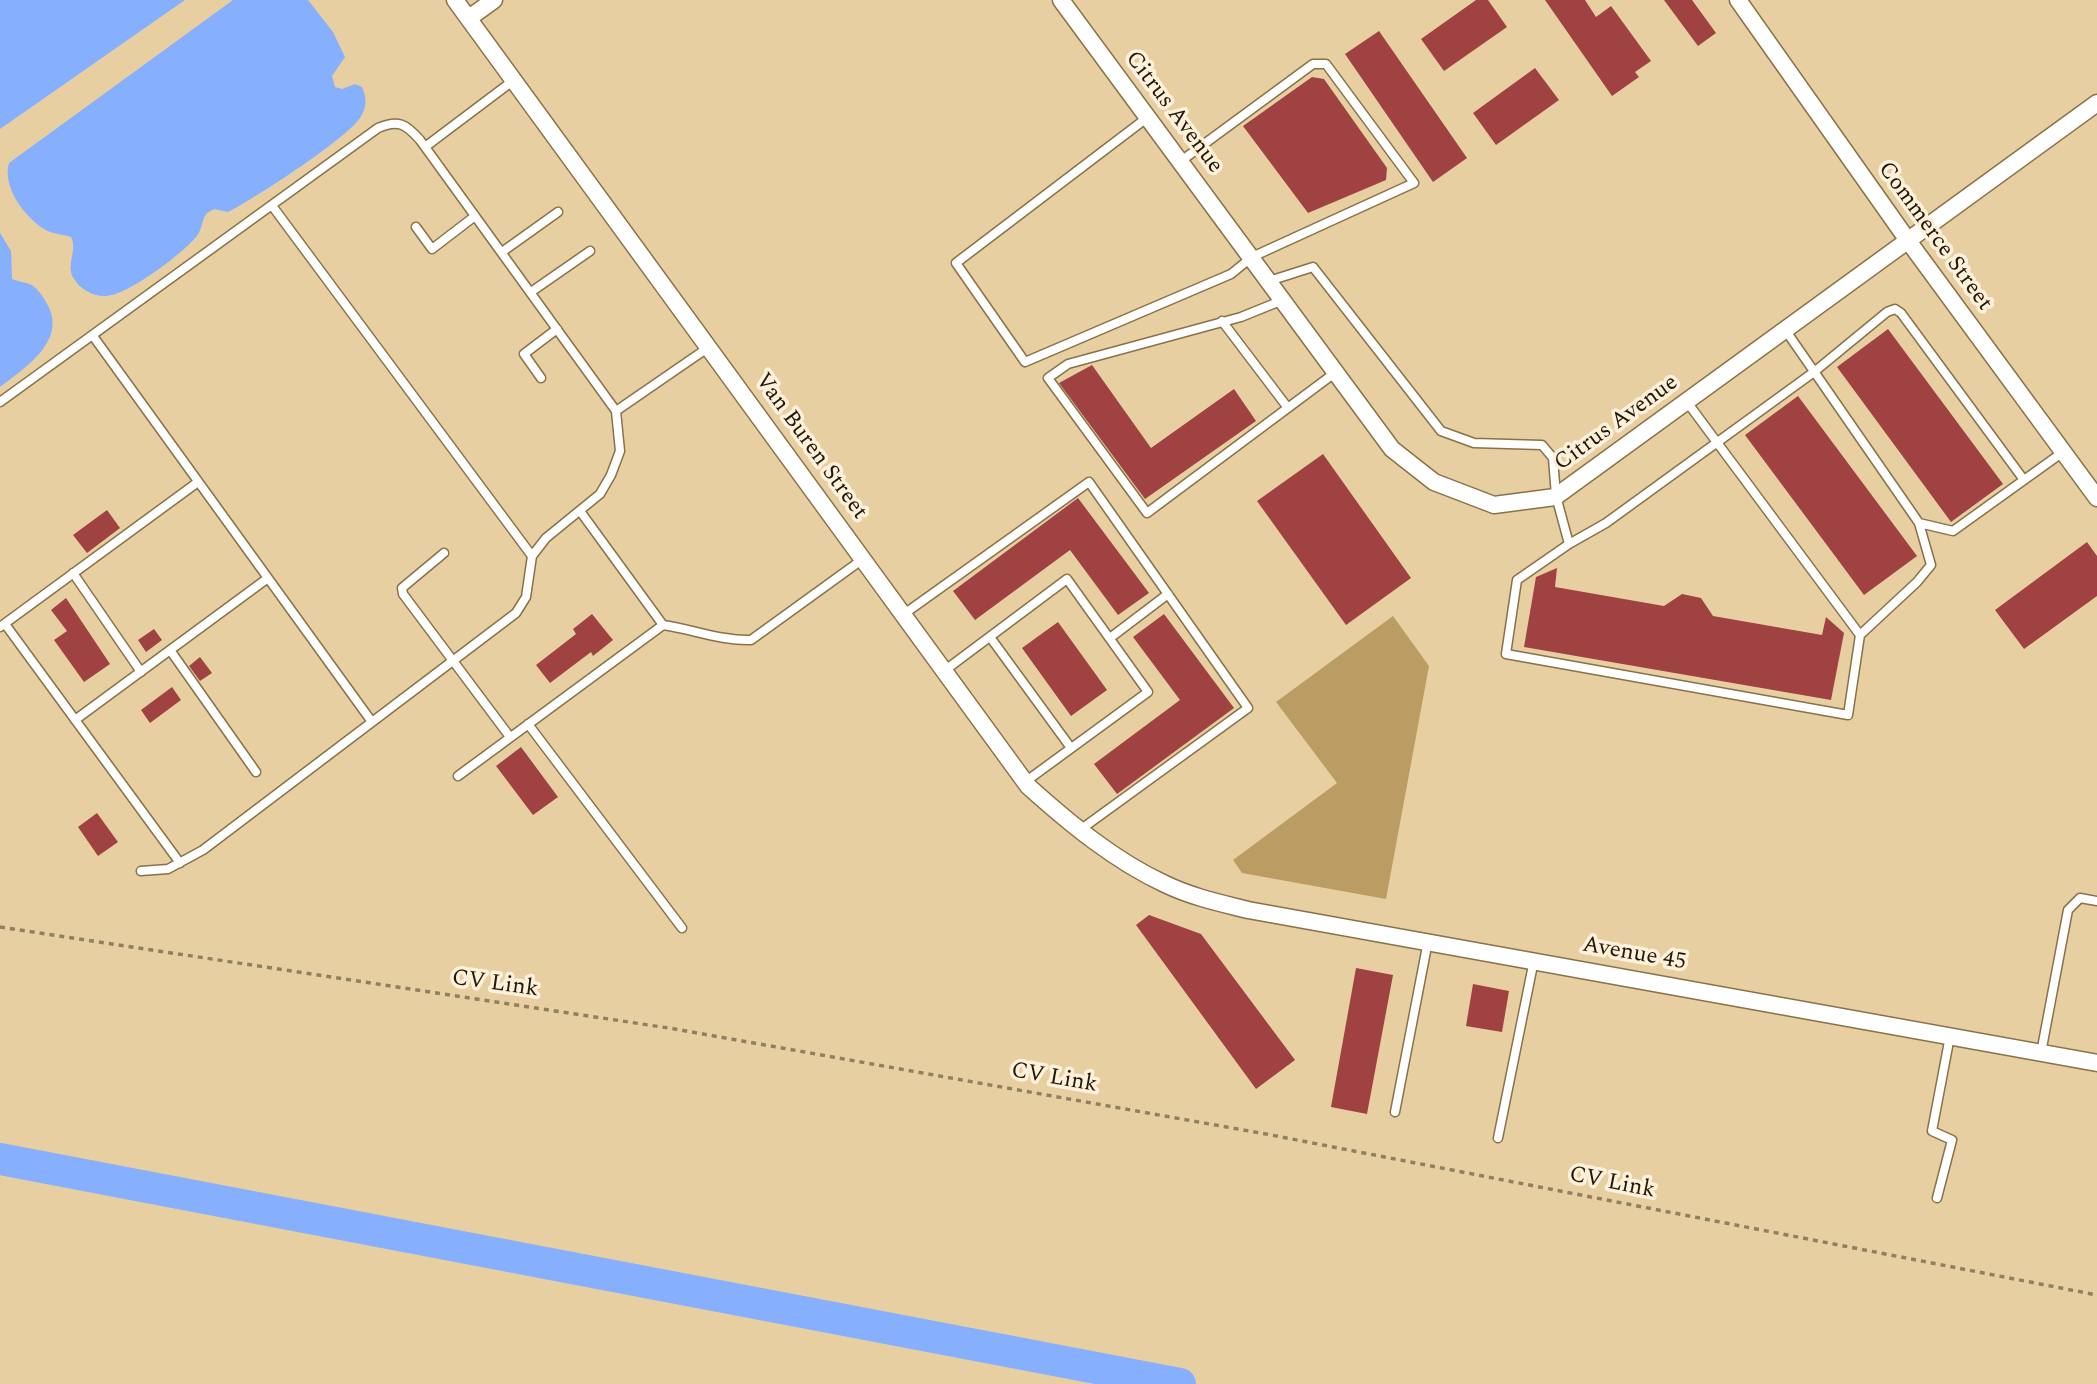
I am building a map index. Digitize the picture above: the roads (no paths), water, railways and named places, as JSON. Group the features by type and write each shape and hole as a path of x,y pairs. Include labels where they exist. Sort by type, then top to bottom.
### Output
{"street":[{"name":"Van Buren Street","path":"456,0 1026,782 1080,830 1164,884"},
{"path":"469,19 494,0"},
{"name":"Citrus Avenue","path":"1061,0 1392,449 1434,482 1494,505 1556,496 2097,103"},
{"name":"Commerce Street","path":"1738,0 1909,242 2097,498"},
{"name":"Avenue 45","path":"1164,884 1205,899 1248,910 2097,1063"}],"lane":[{"path":"1148,117 956,264 1025,362 1231,274 1252,257 1414,183 1326,64 1313,64 1181,162"},
{"path":"425,146 514,80"},
{"path":"0,402 273,207 378,128 392,122 401,122 425,146 616,411 620,452 611,475 600,494 546,538 532,556 526,597 516,613 180,863 168,869 141,871"},
{"path":"273,207 532,556"},
{"path":"502,252 558,212"},
{"path":"415,227 432,249 475,216"},
{"path":"531,292 590,251"},
{"path":"1269,281 1313,267 1441,431 1474,443 1542,445 1553,458 1556,496 1569,544"},
{"path":"1283,300 1222,321 1068,364 1048,378 1147,513 1336,372"},
{"path":"1786,331 1814,372 1919,523 1931,565 1917,582 1860,635 1848,715 1506,654 1517,580 1605,523 1814,372 1853,338 1895,309 1901,313 2024,480"},
{"path":"1222,321 1288,408"},
{"path":"541,378 524,354 557,329"},
{"path":"93,336 372,722"},
{"path":"616,411 709,347"},
{"path":"1687,402 1860,635"},
{"path":"1919,523 1953,531 2063,452"},
{"path":"180,863 2,626 198,482"},
{"path":"904,614 1090,482 1248,708 1080,830"},
{"path":"580,511 663,625 733,641 751,640 863,559"},
{"path":"444,553 402,588 403,594 510,737"},
{"path":"74,573 141,672"},
{"path":"75,720 268,578"},
{"path":"944,671 1067,579 1148,692 1026,782"},
{"path":"1110,638 1168,594"},
{"path":"458,776 663,625"},
{"path":"990,637 1071,748"},
{"path":"170,650 256,772"},
{"path":"528,724 682,928"},
{"path":"2041,1053 2068,910 2080,898 2097,901"},
{"path":"1395,1112 1428,941"},
{"path":"1498,1138 1534,960"},
{"path":"1937,1198 1952,1140 1932,1131 1950,1036"}],"water":[{"path":"0,0 185,0 0,129"},
{"path":"233,0 308,0 333,32 345,57 332,76 335,87 342,89 355,84 362,87 366,103 364,110 351,128 337,140 258,195 228,212 214,209 207,213 198,234 189,244 140,281 116,294 106,296 88,292 77,283 72,274 71,237 44,229 22,209 9,182 9,163"},
{"path":"0,233 11,251 12,279 37,289 52,317 52,329 41,352 0,387"}],"waterway":[{"path":"0,1159 1180,1384"}]}
